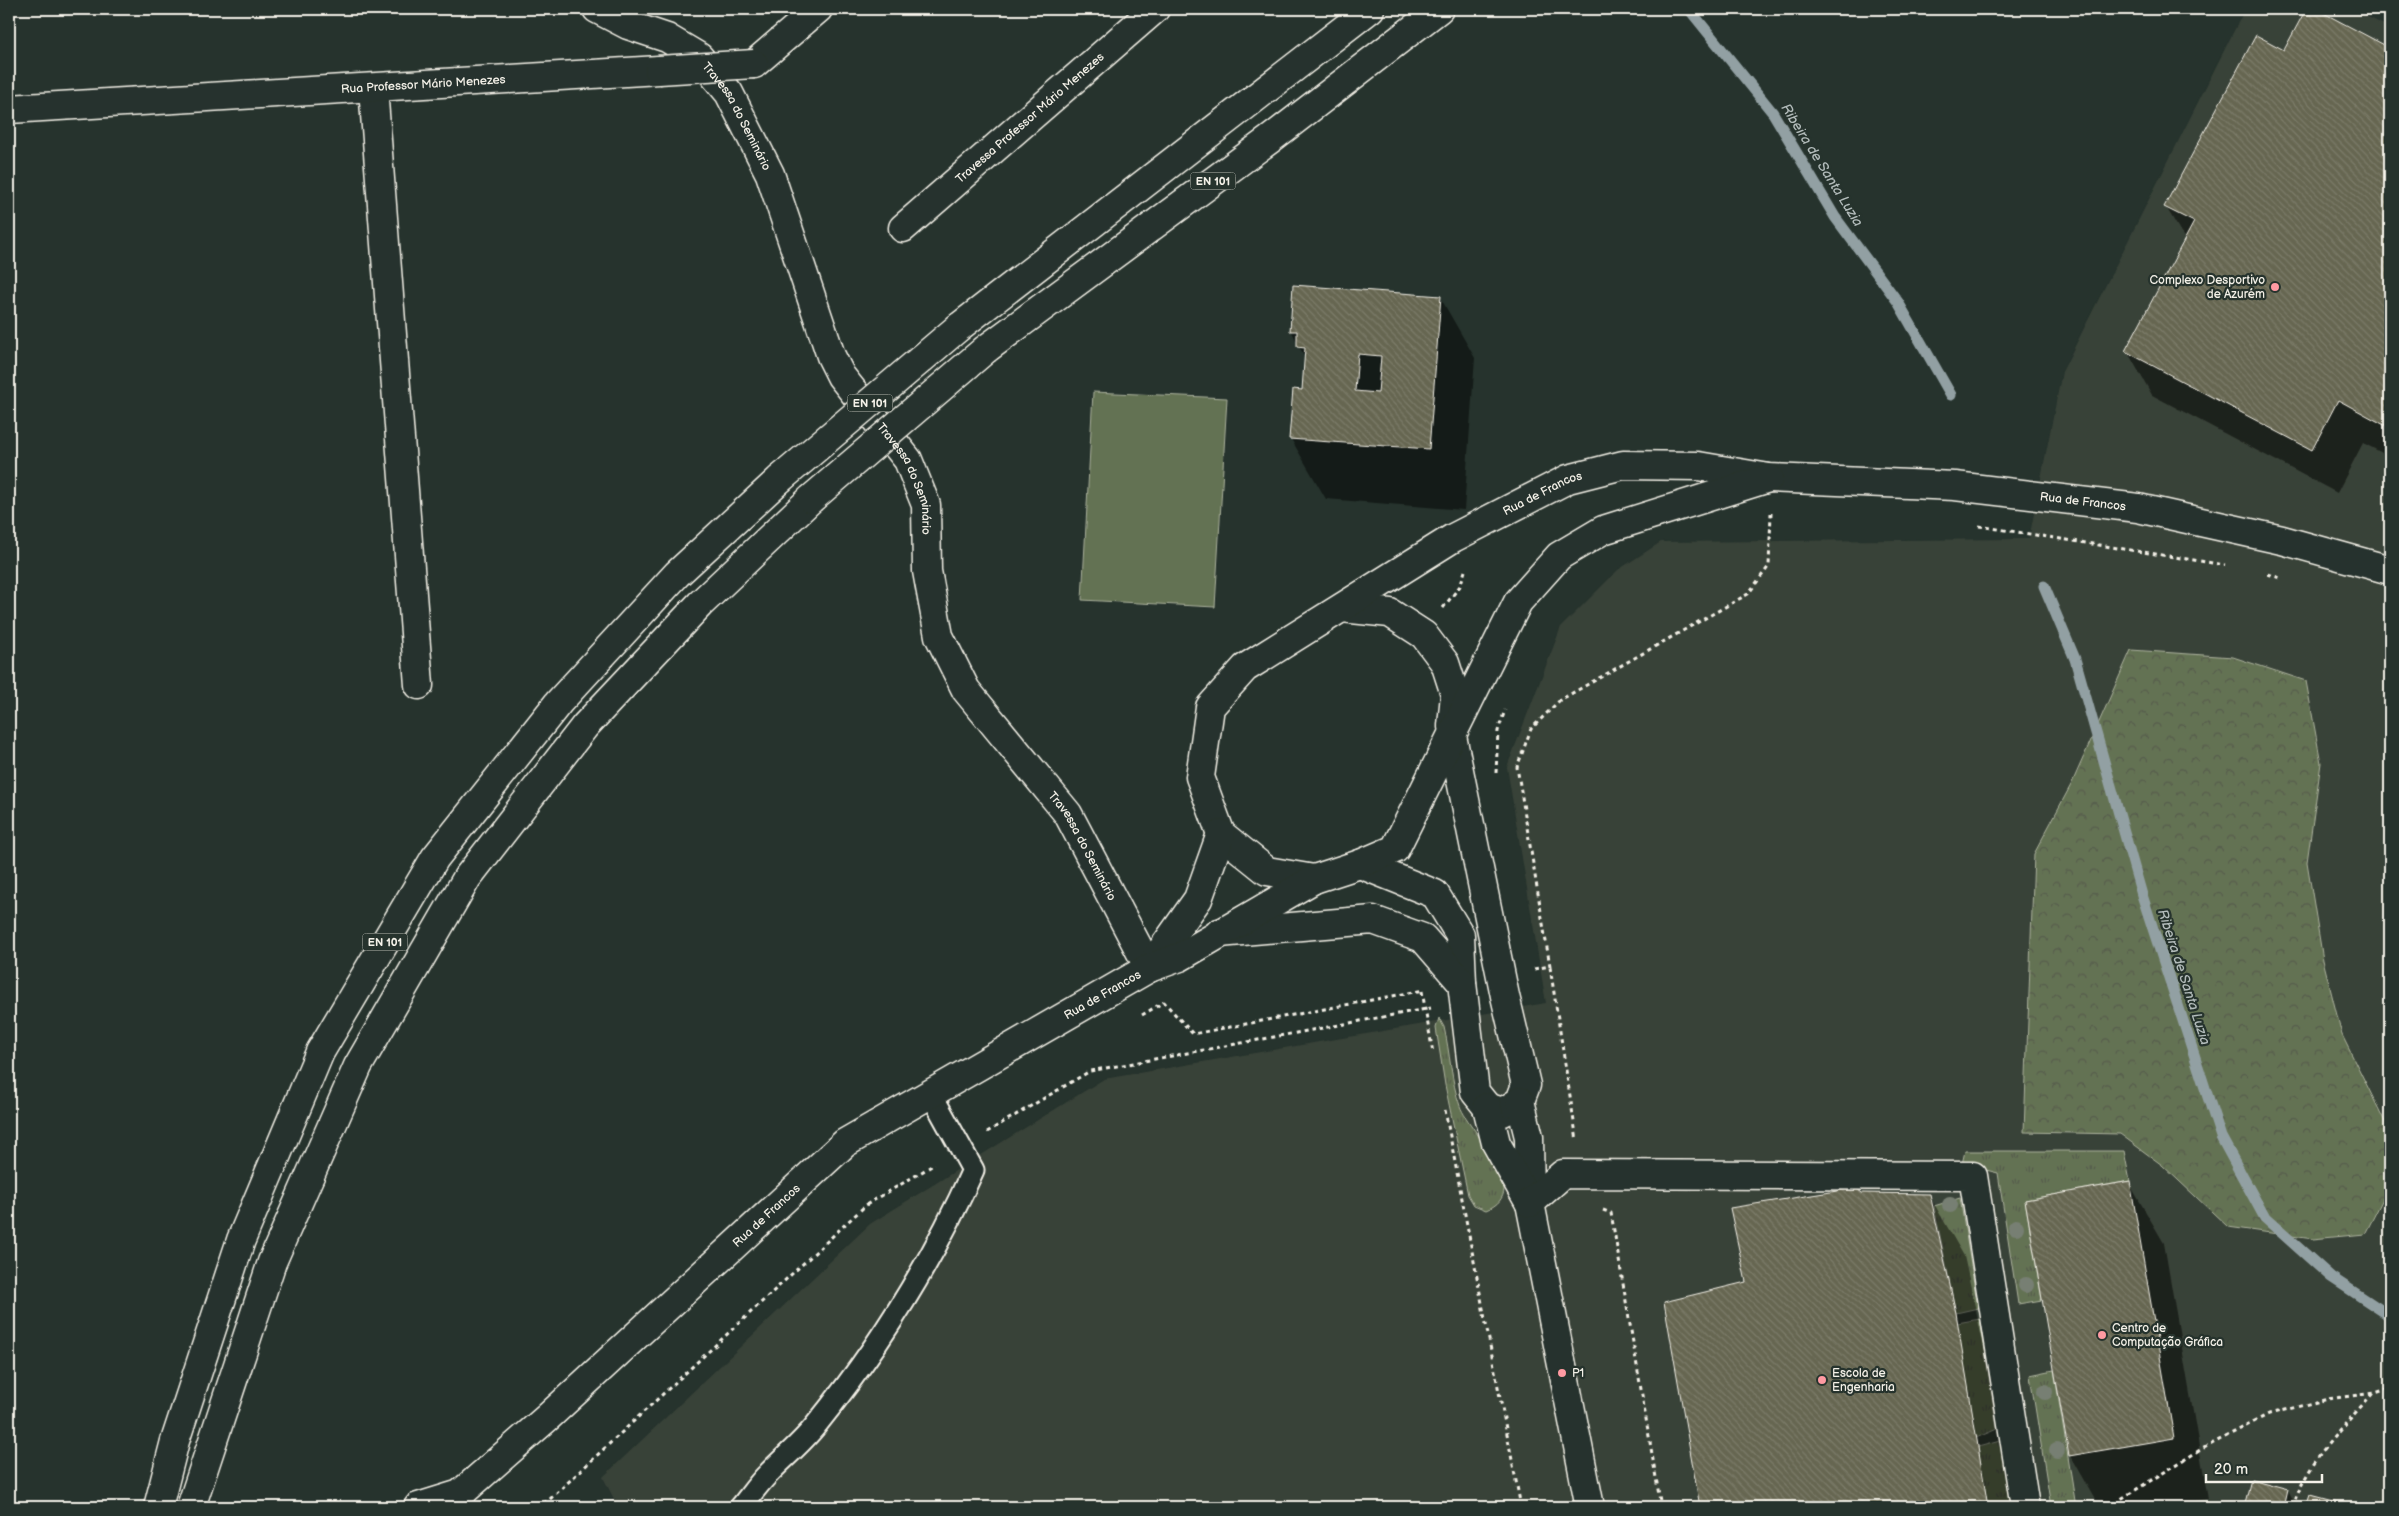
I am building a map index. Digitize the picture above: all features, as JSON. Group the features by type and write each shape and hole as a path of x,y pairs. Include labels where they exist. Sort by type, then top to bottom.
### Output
{"main road":[{"name":"Travessa do Seminário","path":"598,9 628,25 666,38 699,57 729,93 770,174 831,356 841,376 908,460 926,505 927,571 939,636 966,690 1068,814 1149,968"},
{"name":"Rua Professor Mário Menezes","path":"9,109 754,64 818,9"},
{"name":"Travessa Professor Mário Menezes","path":"903,228 1155,9"},
{"name":"EN 101","path":"158,1507 174,1441 241,1240 320,1052 434,858 558,702 677,574 780,479 959,327 1370,9"},
{"name":"EN 101","path":"191,1507 272,1262 358,1066 467,878 585,726 700,604 811,499 986,349 1273,136 1439,9"},
{"path":"373,88 419,685"},
{"name":"Rua de Francos","path":"1314,878 1267,871 1221,834 1200,777 1210,707 1245,668 1453,538 1568,479 1623,465 1698,466 1769,478 1955,486 2138,508 2282,540 2390,570"},
{"name":"Rua de Francos","path":"418,1507 460,1494 548,1417 846,1144 1149,968 1180,957 1314,878 1360,864 1395,849 1518,602 1559,556 1603,530 1769,478"},
{"name":"Rua de Francos","path":"1342,608 1390,613 1424,635 1445,663 1455,694 1452,736"},
{"path":"1452,736 1505,996 1526,1084 1520,1101 1529,1137 1530,1203 1590,1507"},
{"name":"Rua de Francos","path":"1149,968 1198,899 1221,834"},
{"path":"1360,864 1435,894 1460,935 1462,983 1475,1092 1487,1107 1496,1143 1530,1203"},
{"path":"1219,933 1373,920 1423,938 1462,983"},
{"path":"1487,1107 1503,1112 1520,1101"},
{"path":"1530,1203 1564,1174 1973,1176 2025,1507"}],"lane":[{"path":"741,1507 766,1476 814,1428 862,1365 905,1301 950,1222 973,1170 931,1094"}],"path":[{"path":"1761,514 1780,513"},
{"path":"1976,525 2231,566"},
{"path":"1424,635 1460,586 1465,575 1466,564 1453,538"},
{"path":"2259,572 2287,580"},
{"path":"1496,774 1498,731 1507,703"},
{"path":"1550,966 1582,1174 1598,1208 1611,1213 1662,1507"},
{"path":"1422,991 1434,1058"},
{"path":"1444,1107 1521,1507"},
{"path":"2108,1507 2200,1450 2269,1414 2328,1400 2374,1393 2390,1388"},
{"path":"2293,1507 2307,1472 2374,1393"}],"shaded area":[{"path":"2245,9 2352,9 2390,28 2390,1507 618,1507 603,1477 870,1224 1104,1079 1546,1003 1507,767 1561,627 1618,570 1661,542 2029,539 2062,372"}],"green space":[{"path":"1093,392 1227,398 1215,607 1082,600"},
{"path":"2131,650 2233,657 2306,681 2321,763 2307,862 2323,960 2342,1035 2390,1132 2390,1185 2365,1234 2313,1239 2228,1227 2162,1165 2120,1134 2024,1132 2034,854 2072,783"},
{"path":"1439,1018 1444,1027 1460,1106 1495,1161 1502,1176 1504,1190 1499,1201 1486,1210 1474,1205 1468,1195 1445,1085 1436,1028"},
{"path":"1965,1151 2124,1151 2130,1181 2025,1200 2042,1300 2018,1304 1998,1173 1962,1164"},
{"path":"1960,1198 1978,1308 1956,1313 1934,1206"},
{"path":"1980,1319 1997,1429 1976,1438 1957,1323"},
{"path":"2054,1370 2076,1507 2051,1507 2030,1375"},
{"path":"2000,1441 2012,1507 1988,1507 1978,1447"}],"building":[{"name":"Complexo Desportivo de Azurém","path":"2306,9 2316,9 2390,48 2390,428 2338,400 2312,450 2125,351 2194,222 2164,207 2256,35 2284,50"},
{"path":"1293,285 1441,296 1429,449 1289,439 1293,389 1302,390 1305,348 1297,347 1297,331 1290,331","holes":["1358,354 1381,356 1378,393 1355,391"]},
{"name":"Centro de Computação Gráfica","path":"2130,1181 2174,1438 2069,1456 2025,1200"},
{"name":"Escola de Engenharia","path":"1856,1188 1862,1193 1930,1194 1956,1313 1988,1507 1700,1507 1664,1302 1746,1282 1730,1208"},
{"path":"2251,1479 2288,1489 2284,1507 2244,1507"},
{"path":"2310,1495 2348,1505 2348,1507 2306,1507"}],"waterway":[{"name":"Ribeira de Santa Luzia","path":"1689,9 1773,113 1835,217 1898,302 1951,395"},
{"name":"Ribeira de Santa Luzia","path":"2044,586 2075,659 2142,895 2221,1137 2265,1218 2331,1277 2390,1316"}],"place":[{"name":"Complexo Desportivo de Azurém","path":"2275,287"},
{"name":"Centro de Computação Gráfica","path":"2102,1335"},
{"name":"P1","path":"1562,1373"},
{"name":"Escola de Engenharia","path":"1822,1380"}]}
